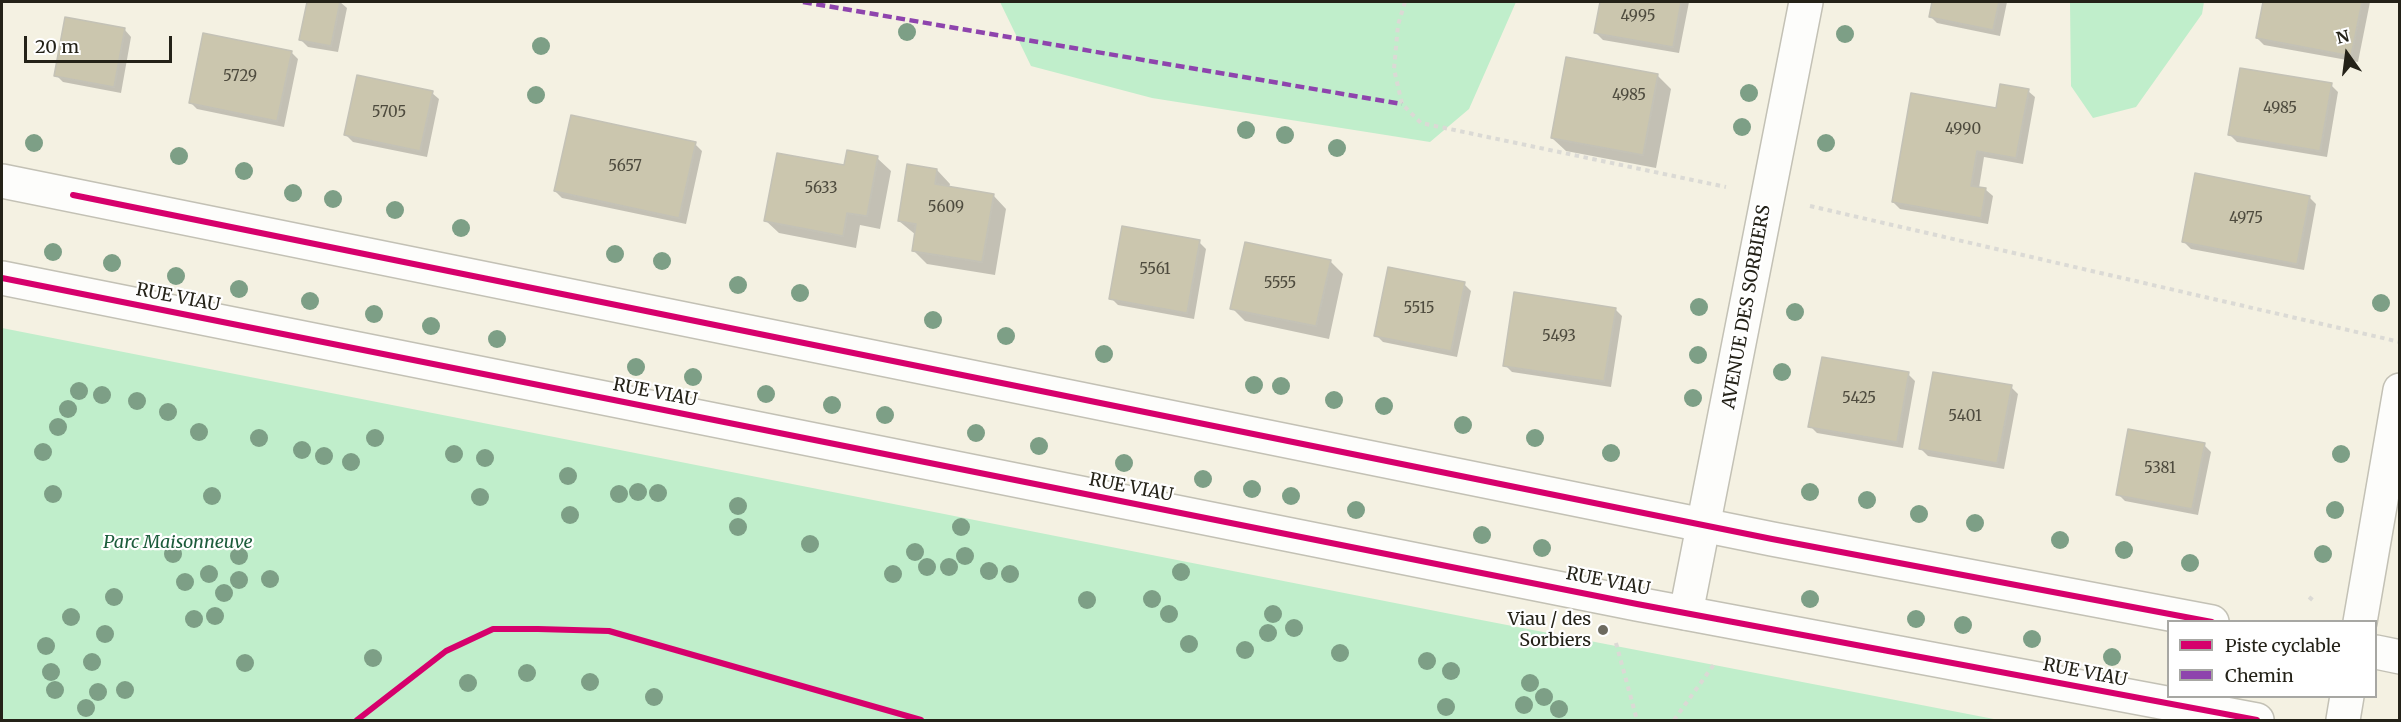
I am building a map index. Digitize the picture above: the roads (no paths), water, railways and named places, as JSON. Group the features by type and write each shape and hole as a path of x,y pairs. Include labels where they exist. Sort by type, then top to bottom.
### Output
{"main road":[{"name":"AVENUE DES SORBIERS","path":"1686,613 1806,2"},
{"path":"2,181 1705,524 2207,620"},
{"name":"RUE VIAU","path":"2,278 1686,613 2257,720"},
{"path":"2360,620 2400,390"},
{"path":"2377,652 2400,657"},
{"path":"2343,720 2347,698"}],"place":[{"name":"Viau / des Sorbiers","path":"1603,630"}],"park label":[{"name":"Parc Maisonneuve","path":"178,543"}]}
